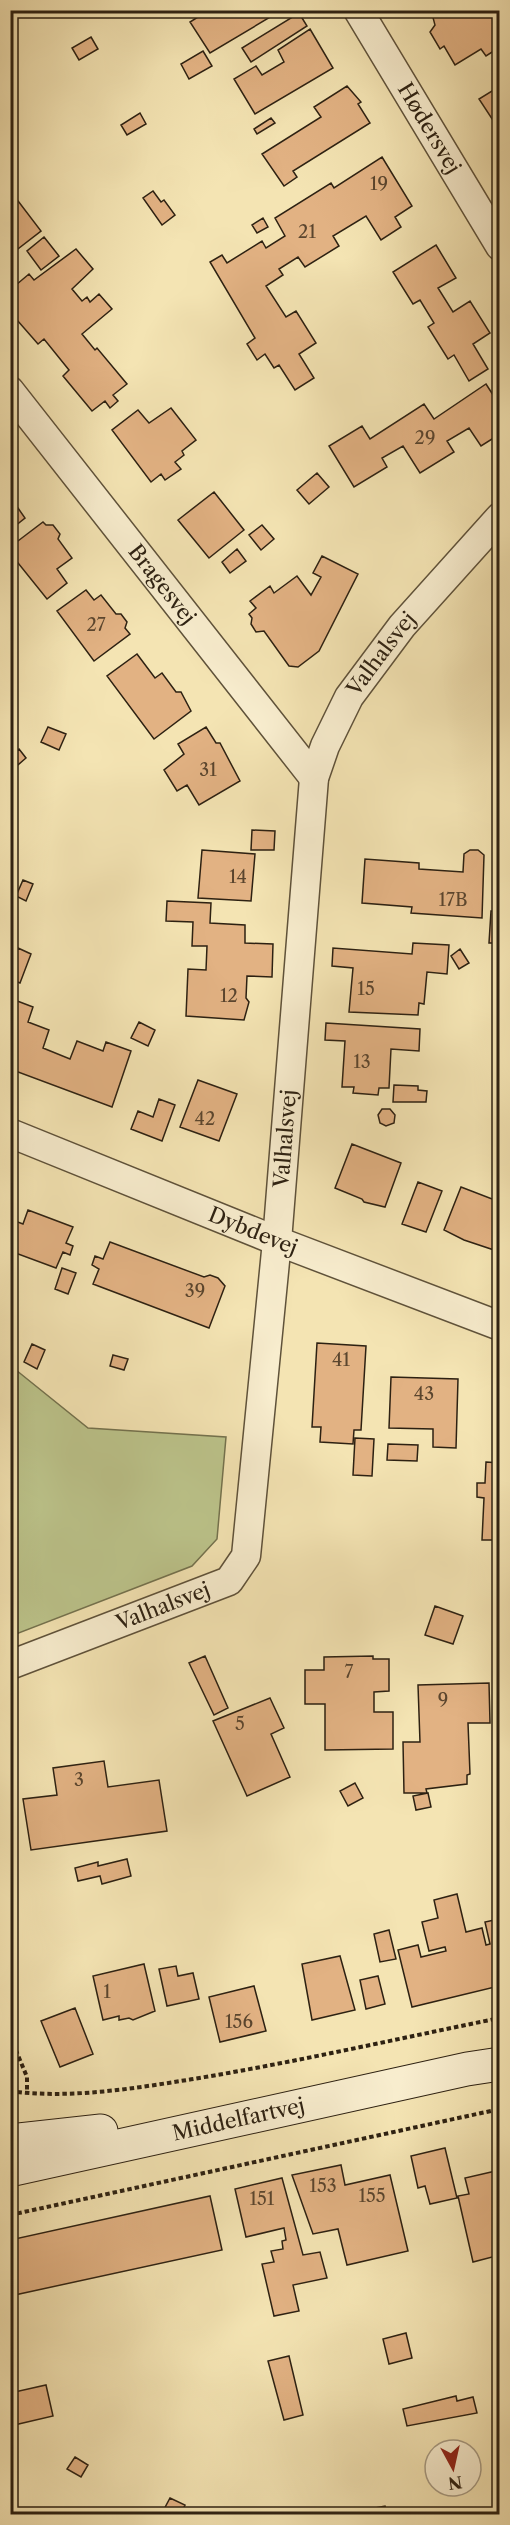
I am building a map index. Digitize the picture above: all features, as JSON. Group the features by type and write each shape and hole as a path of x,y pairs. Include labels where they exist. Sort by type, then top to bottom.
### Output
{"main road":[{"name":"Middelfartvej","path":"10,2170 467,2068 500,2058"},
{"name":"Middelfartvej","path":"467,2068 500,2064"},
{"path":"10,2141 273,2112"}],"street":[{"name":"Hødersvej","path":"358,10 500,246"},
{"name":"Bragesvej","path":"10,391 314,778"},
{"name":"Valhalsvej","path":"10,1665 229,1581 246,1556 277,1241 314,778 325,746 349,697 402,626 500,517"},
{"name":"Dybdevej","path":"10,1133 277,1241 500,1326"}],"path":[{"path":"10,2091 27,2093 123,2090 210,2076 500,2018"},
{"path":"10,2036 27,2077 27,2093"},
{"path":"10,2215 500,2109"}],"green space":[{"path":"11,1366 88,1428 226,1437 217,1539 192,1566 11,1636"}],"building":[{"path":"209,10 282,10 210,53 190,22"},
{"path":"431,10 468,10 469,13 474,10 500,10 500,47 486,56 481,49 455,65 444,46 440,49 430,32 435,25"},
{"path":"299,13 307,26 251,62 242,48"},
{"path":"310,29 333,68 255,114 234,79 256,66 262,75 284,62 278,50"},
{"path":"91,37 98,49 79,60 72,48"},
{"path":"203,51 212,66 189,79 181,64"},
{"path":"347,86 361,102 358,104 370,123 293,171 297,177 284,186 262,154 321,117 314,107"},
{"path":"500,86 500,131 479,99"},
{"path":"140,113 146,124 127,135 121,125"},
{"path":"271,118 275,123 257,134 254,129"},
{"path":"382,157 412,206 395,217 401,227 381,240 366,216 333,236 339,246 305,267 298,257 279,269 283,275 266,286 286,317 296,311 316,343 299,354 314,378 295,390 279,365 274,368 265,354 257,360 247,344 255,338 210,262 222,255 227,263 262,241 266,248 285,236 275,218 331,183 334,188"},
{"path":"153,191 161,202 164,200 175,215 162,225 143,198"},
{"path":"12,193 41,231 10,255 10,194"},
{"path":"263,218 268,227 257,233 252,225"},
{"path":"44,237 59,256 41,270 27,251"},
{"path":"436,245 456,278 438,288 453,312 470,301 490,333 473,344 488,369 469,381 454,355 448,359 428,327 434,323 420,300 413,304 393,272"},
{"path":"76,249 93,269 72,289 82,301 87,297 90,302 99,294 112,309 82,334 127,384 113,395 118,401 110,408 105,401 92,411 63,376 69,370 44,339 38,344 10,312 10,290 29,274 34,280"},
{"path":"486,384 495,398 500,396 500,434 481,446 469,428 447,441 454,452 420,473 403,446 382,458 387,467 354,487 329,446 362,426 370,439 424,404 434,419"},
{"path":"171,408 196,440 182,451 184,455 175,462 181,469 165,480 161,474 151,482 112,430 138,410 149,423"},
{"path":"317,473 329,487 309,504 297,490"},
{"path":"214,492 244,530 209,558 178,520"},
{"path":"18,508 25,518 10,530 10,514"},
{"path":"43,522 46,525 53,525 60,534 58,539 72,558 57,569 67,583 47,599 10,553 10,547"},
{"path":"262,525 274,539 261,550 249,535"},
{"path":"237,549 246,561 230,573 222,562"},
{"path":"322,556 358,574 319,651 298,667 289,666 264,631 256,632 251,624 252,618 249,614 256,608 250,601 270,586 274,593 297,576 311,595 321,577 313,573"},
{"path":"86,590 94,600 101,595 116,614 121,614 127,622 125,628 130,634 94,661 57,611"},
{"path":"137,654 155,678 162,673 176,692 181,692 191,711 154,739 107,676"},
{"path":"48,727 66,734 59,750 41,742"},
{"path":"206,727 216,743 220,743 240,781 199,805 187,785 177,791 164,770 184,754 178,744"},
{"path":"19,749 26,758 12,770 10,756"},
{"path":"252,830 275,831 274,850 251,850"},
{"path":"202,850 255,854 251,901 198,898"},
{"path":"470,850 478,850 484,855 482,918 411,913 412,907 362,903 365,859 419,863 419,869 463,872 464,854"},
{"path":"23,880 33,884 26,901 16,896"},
{"path":"167,901 211,903 210,923 245,925 245,943 273,944 272,977 247,976 246,998 249,1002 244,1020 186,1016 188,969 206,970 207,946 192,946 193,922 166,921"},
{"path":"491,911 500,912 500,943 489,943"},
{"path":"413,943 449,945 447,974 427,972 424,1004 419,1003 418,1015 349,1012 353,968 332,966 333,948 412,954"},
{"path":"18,948 31,954 20,983 10,979 10,966"},
{"path":"460,949 469,963 459,969 451,956"},
{"path":"12,999 33,1007 28,1022 49,1030 43,1048 70,1059 77,1041 103,1051 106,1042 131,1051 112,1107 10,1069"},
{"path":"139,1022 155,1030 148,1046 131,1038"},
{"path":"326,1023 420,1029 419,1051 391,1049 389,1088 379,1088 378,1095 353,1093 354,1087 342,1087 345,1041 325,1040"},
{"path":"198,1080 237,1094 219,1141 180,1127"},
{"path":"394,1085 418,1086 418,1090 427,1091 426,1102 393,1102"},
{"path":"159,1099 175,1105 162,1141 131,1129 138,1111 153,1117"},
{"path":"382,1109 390,1109 395,1115 394,1123 386,1126 380,1123 378,1115"},
{"path":"352,1144 401,1163 385,1207 364,1202 362,1199 335,1188"},
{"path":"418,1182 442,1191 426,1232 402,1224"},
{"path":"461,1187 500,1202 500,1237 494,1250 464,1240 444,1230"},
{"path":"28,1210 73,1227 66,1243 73,1246 70,1255 63,1252 56,1268 10,1251 10,1219 23,1224"},
{"path":"110,1242 204,1277 210,1275 218,1278 225,1286 209,1328 93,1284 99,1269 92,1265 95,1256 103,1259"},
{"path":"62,1268 76,1273 68,1294 55,1289"},
{"path":"317,1343 366,1346 361,1430 354,1430 353,1444 320,1442 321,1427 312,1427"},
{"path":"32,1344 45,1350 37,1369 24,1362"},
{"path":"113,1355 128,1359 124,1370 110,1366"},
{"path":"391,1377 458,1379 456,1448 433,1447 433,1429 389,1428"},
{"path":"355,1438 374,1439 372,1476 353,1475"},
{"path":"388,1444 418,1445 417,1461 387,1460"},
{"path":"486,1462 500,1463 500,1540 482,1540 484,1498 477,1497 477,1483 485,1483"},
{"path":"435,1606 463,1616 453,1644 425,1635"},
{"path":"205,1656 228,1708 214,1715 189,1663"},
{"path":"373,1656 373,1659 389,1659 389,1691 374,1692 374,1712 393,1712 393,1749 325,1750 325,1704 305,1704 305,1670 324,1670 324,1657"},
{"path":"489,1683 490,1723 468,1723 470,1774 467,1775 467,1784 426,1789 427,1793 404,1793 403,1742 420,1742 418,1685"},
{"path":"270,1698 284,1728 271,1734 290,1777 247,1796 213,1721"},
{"path":"104,1761 108,1787 159,1780 167,1831 31,1850 23,1799 57,1795 53,1768"},
{"path":"355,1783 363,1798 348,1806 340,1791"},
{"path":"428,1793 431,1807 416,1810 413,1796"},
{"path":"127,1859 131,1876 102,1884 100,1876 78,1881 75,1868 98,1862 98,1866"},
{"path":"457,1894 466,1932 482,1928 486,1945 490,1944 485,1922 499,1919 500,1974 493,1975 495,1987 412,2007 398,1950 418,1945 421,1957 446,1951 445,1947 429,1951 422,1922 438,1918 434,1900"},
{"path":"389,1930 396,1959 380,1962 374,1934"},
{"path":"340,1956 355,2010 312,2020 302,1964"},
{"path":"144,1964 155,2011 133,2020 129,2018 119,2020 119,2016 103,2020 93,1976"},
{"path":"176,1966 178,1976 193,1973 199,1999 167,2006 159,1969"},
{"path":"378,1976 385,2004 366,2009 360,1980"},
{"path":"254,1986 266,2031 220,2042 209,1997"},
{"path":"75,2008 93,2054 60,2067 41,2021"},
{"path":"445,2148 457,2198 430,2204 425,2186 418,2188 411,2156"},
{"path":"341,2165 345,2185 390,2175 408,2251 347,2265 338,2229 313,2234 292,2175"},
{"path":"500,2170 500,2255 473,2262 458,2196 469,2194 465,2178"},
{"path":"282,2178 303,2255 320,2252 327,2278 293,2285 299,2311 274,2316 262,2264 274,2262 271,2251 283,2249 282,2241 286,2240 284,2228 246,2237 235,2189"},
{"path":"210,2196 222,2250 10,2296 10,2240"},
{"path":"406,2333 412,2358 389,2364 383,2339"},
{"path":"289,2356 303,2415 284,2420 268,2361"},
{"path":"46,2385 53,2416 10,2426 10,2393"},
{"path":"456,2396 457,2401 473,2397 477,2413 407,2426 403,2409"},
{"path":"75,2457 88,2465 81,2477 67,2469"},
{"path":"170,2498 185,2505 181,2514 162,2513"},
{"path":"385,2506 387,2514 370,2514 369,2509"}]}
